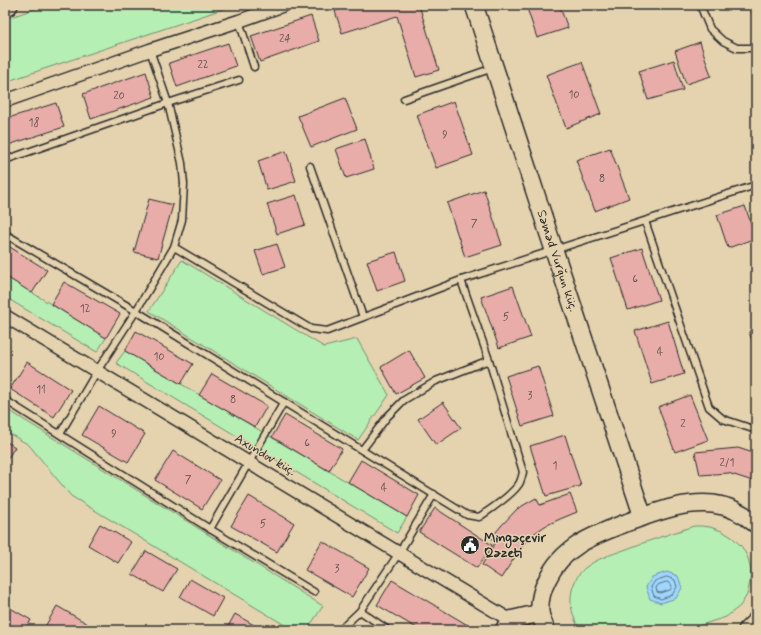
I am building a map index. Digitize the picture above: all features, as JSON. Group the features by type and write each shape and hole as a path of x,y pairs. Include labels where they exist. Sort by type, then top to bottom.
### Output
{"street":[{"path":"5,101 284,5"},
{"name":"Səməd Vurğun küç.","path":"474,5 643,517"},
{"name":"Axundov küç.","path":"5,316 399,553 507,625"},
{"path":"546,630 540,613 540,601 543,589 554,566 566,553 578,544 593,536 643,517 680,506 698,503 728,507 743,514 756,524"},
{"path":"507,625 540,613"},
{"path":"746,630 756,622"}],"lane":[{"path":"700,5 710,29 723,41 737,48 756,47"},
{"path":"239,21 254,67"},
{"path":"60,434 97,371 136,311 174,247 182,220 184,184 182,163 168,103 150,50"},
{"path":"404,99 495,68"},
{"path":"5,160 168,103 239,80"},
{"path":"310,166 363,317"},
{"path":"174,247 311,329 327,331 461,280 756,185"},
{"path":"644,221 709,407 723,419 756,430"},
{"path":"5,234 136,311 467,515 479,517 507,496 520,483 523,472 489,360 461,280"},
{"path":"362,450 386,417 404,400 436,381 489,360"},
{"path":"5,400 210,529 314,592"},
{"path":"210,529 284,402"},
{"path":"340,630 360,611 399,553 434,494"},
{"path":"360,611 388,630"}],"green space":[{"path":"46,5 235,5 5,82 5,19"},
{"path":"182,260 324,347 357,339 389,395 358,440 149,311"},
{"path":"5,276 106,338 97,352 5,297"},
{"path":"125,351 407,517 397,533 116,363"},
{"path":"5,408 323,606 307,630 293,630 71,496 29,445 5,431"},
{"path":"694,526 710,527 722,531 733,538 742,547 748,558 751,571 747,595 740,606 726,617 685,630 580,630 573,615 571,598 575,582 582,571 589,565 603,558"}],"water":[{"path":"667,572 678,576 682,588 676,598 661,603 650,599 646,587 652,577"}],"building":[{"path":"354,5 419,5 439,70 416,77 397,16 342,33 335,11"},
{"path":"526,5 559,5 568,28 537,38"},
{"path":"749,5 756,5 756,26"},
{"path":"311,16 319,41 260,62 251,36"},
{"path":"700,42 711,76 686,84 675,51"},
{"path":"228,43 236,66 177,87 169,63"},
{"path":"674,60 683,90 648,100 639,71"},
{"path":"582,62 601,114 566,128 546,75"},
{"path":"146,72 154,97 91,119 83,94"},
{"path":"345,98 357,129 311,147 298,116"},
{"path":"454,101 473,155 436,168 417,115"},
{"path":"56,103 64,127 5,146 5,119"},
{"path":"365,139 374,169 346,178 336,149"},
{"path":"610,148 629,198 595,211 576,160"},
{"path":"286,151 296,181 267,190 258,161"},
{"path":"484,190 502,245 465,257 447,203"},
{"path":"296,195 305,225 277,234 267,204"},
{"path":"149,199 173,205 158,258 134,252"},
{"path":"745,206 756,238 728,248 717,215"},
{"path":"5,244 47,270 32,293 5,276"},
{"path":"277,244 285,267 263,274 255,251"},
{"path":"642,248 659,300 628,310 611,258"},
{"path":"396,252 405,281 377,291 367,261"},
{"path":"64,282 120,314 106,338 51,304"},
{"path":"513,286 531,337 499,348 481,297"},
{"path":"668,321 684,374 652,384 635,331"},
{"path":"756,330 756,352 749,332"},
{"path":"136,331 193,364 181,384 125,351"},
{"path":"409,350 425,378 396,394 381,367"},
{"path":"27,362 71,390 54,417 10,389"},
{"path":"538,366 554,416 522,426 506,376"},
{"path":"212,374 267,406 255,427 199,395"},
{"path":"690,395 708,440 675,452 658,407"},
{"path":"443,402 461,428 436,445 418,419"},
{"path":"99,406 145,434 128,462 82,435"},
{"path":"285,415 342,449 329,471 272,437"},
{"path":"565,435 581,486 546,496 530,446"},
{"path":"5,441 15,447 6,461 5,460"},
{"path":"738,448 756,454 756,482 728,473 700,475 695,452"},
{"path":"173,451 220,480 202,509 155,480"},
{"path":"361,460 419,495 407,517 348,482"},
{"path":"570,494 577,512 545,526 532,535 523,545 501,578 482,565 496,541 491,538 517,509 536,498 540,505"},
{"path":"249,496 294,523 277,552 231,526"},
{"path":"435,508 492,545 477,568 419,532"},
{"path":"100,524 131,542 118,563 88,545"},
{"path":"322,541 369,568 352,597 305,570"},
{"path":"146,551 177,569 163,592 132,574"},
{"path":"190,579 223,598 213,616 180,597"},
{"path":"392,580 471,627 459,630 420,630 377,605"},
{"path":"5,605 31,620 25,630 5,630"},
{"path":"57,606 88,624 85,630 43,630"},
{"path":"235,614 259,628 258,630 226,630"}],"place":[{"name":"Mingəçevir Qəzeti","path":"470,545"}]}
